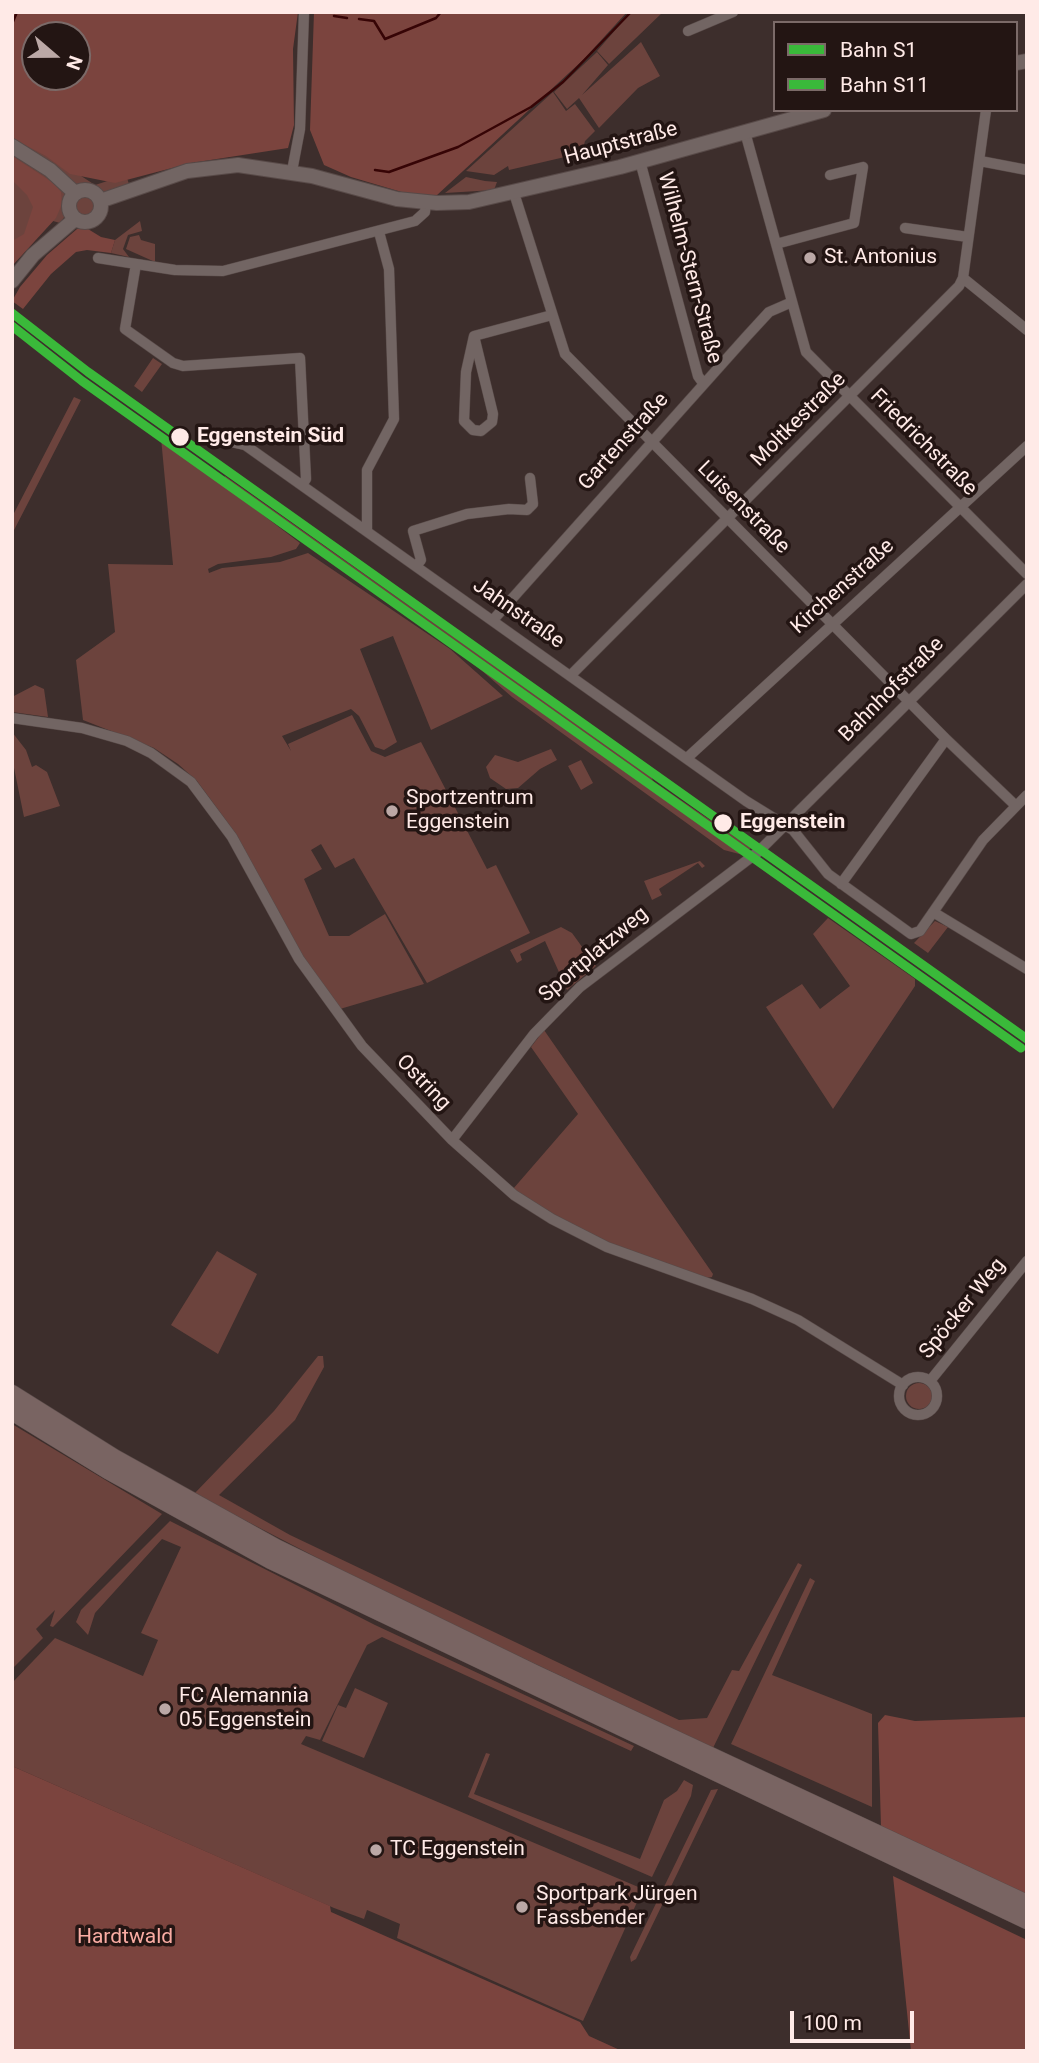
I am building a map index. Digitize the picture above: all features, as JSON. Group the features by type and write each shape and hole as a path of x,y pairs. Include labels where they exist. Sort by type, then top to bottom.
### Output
{"highway":[{"path":"12,1394 114,1458 276,1548 536,1674 1027,1905"},
{"path":"12,1411 108,1470 271,1560 1027,1920"}],"street":[{"path":"292,171 300,129 304,12"},
{"path":"688,31 733,12"},
{"name":"Hauptstraße","path":"100,201 149,182 216,166 267,167 292,171 397,199 469,202 640,161 817,112"},
{"path":"986,112 962,278 1027,330"},
{"name":"Friedrichstraße","path":"745,132 806,352 1027,574"},
{"path":"12,146 50,170 75,193 92,192 100,201 100,211 94,219 84,222 75,219 69,209 75,193"},
{"name":"Wilhelm-Stern-Straße","path":"640,161 698,376 704,383"},
{"path":"980,161 1027,170"},
{"path":"776,244 854,223 857,219 863,167 831,175"},
{"name":"Luisenstraße","path":"514,193 565,354 946,739 1023,800"},
{"path":"99,258 215,272 379,232 422,218 426,202"},
{"path":"12,281 33,255 75,219"},
{"path":"905,228 968,237"},
{"path":"367,530 367,470 394,419 389,273 379,232"},
{"path":"136,264 125,329 173,363 183,366 300,358 306,479 302,485"},
{"name":"Moltkestraße","path":"571,675 850,397 959,286 962,278"},
{"name":"Gartenstraße","path":"493,620 769,312 792,302"},
{"path":"474,337 552,315"},
{"path":"474,337 493,414 492,422 481,431 472,430 464,421 466,372 474,337"},
{"name":"Jahnstraße","path":"228,441 245,445 793,830 828,874 911,933 920,931 933,912"},
{"name":"Kirchenstraße","path":"687,758 1027,446"},
{"path":"416,566 421,560 413,531 467,514 509,509 527,510 533,504 530,478"},
{"name":"Bahnhofstraße","path":"785,825 1027,584"},
{"name":"Ostring","path":"12,718 82,729 127,741 161,759 191,782 232,836 299,959 338,1015 391,1078 452,1140 514,1195 582,1237 637,1261 714,1285 781,1312 836,1340 903,1385"},
{"path":"841,884 946,739"},
{"path":"1023,800 983,840 933,912 1027,969"},
{"name":"Sportplatzweg","path":"452,1140 534,1034 580,987 740,866 785,825"},
{"name":"Spöcker Weg","path":"930,1381 1027,1261"},
{"path":"913,1378 930,1381 937,1390 936,1402 930,1411 919,1415 908,1411 900,1401 903,1385 913,1378"}],"shaded area":[{"path":"631,12 663,12 609,64 597,51"},
{"path":"641,42 660,76 638,88 599,128 579,98 567,109 554,92 597,52 608,65 582,95"},
{"path":"553,92 566,111 575,104 595,131 585,141 582,153 509,170 508,166 494,175 466,171"},
{"path":"12,131 95,185 126,175 129,184 102,194 76,186 68,193 65,216 60,223 46,219 12,252"},
{"path":"466,177 497,182 494,190 445,193"},
{"path":"85,195 93,198 96,206 93,214 85,217 77,214 74,206 77,198"},
{"path":"140,221 142,231 128,235 123,249 129,257 111,253 115,240"},
{"path":"139,235 141,240 155,244 155,262 126,249 130,237"},
{"path":"153,358 162,364 142,392 134,386"},
{"path":"74,397 81,400 12,534 12,517"},
{"path":"161,438 300,543 296,549 271,557 218,564 208,569 209,573 222,568 280,562 308,553 450,649 503,696 431,730 393,636 360,649 397,742 384,750 375,747 359,716 351,709 282,736 291,751 288,744 352,715 371,751 385,757 421,742 487,869 496,865 530,933 427,983 354,858 335,868 321,844 311,850 322,869 304,879 329,936 349,936 385,914 424,984 340,1009 305,960 236,834 197,781 154,748 83,720 76,660 115,632 108,564 173,565"},
{"path":"225,476 751,848 743,855 724,850 512,697 457,649 325,557 223,479"},
{"path":"35,685 44,689 48,717 12,712 12,697"},
{"path":"12,732 26,750 32,767 36,765 47,772 60,806 24,817 12,758"},
{"path":"551,749 557,760 540,769 518,788 506,789 490,778 486,767 495,755 518,762"},
{"path":"581,760 593,783 581,790 568,766"},
{"path":"700,861 705,866 702,868 698,863 659,889 662,895 652,900 644,881"},
{"path":"828,918 915,979 915,986 833,1109 766,1007 802,984 820,1009 850,986 813,934"},
{"path":"935,921 948,927 928,953 914,943"},
{"path":"561,927 572,933 596,966 567,990 545,941 520,954 522,960 517,963 510,950"},
{"path":"544,1030 713,1274 712,1277 706,1278 626,1252 566,1223 513,1189 578,1114 531,1047"},
{"path":"217,1251 257,1274 218,1354 171,1325"},
{"path":"318,1356 323,1356 324,1367 295,1420 219,1495 290,1535 679,1720 707,1718 732,1670 739,1671 798,1563 802,1565 713,1748 391,1596 194,1494 274,1411"},
{"path":"919,1383 928,1387 932,1396 928,1405 919,1409 910,1405 906,1396 910,1387"},
{"path":"12,1424 162,1514 53,1627 50,1626 55,1610 36,1629 43,1638 12,1669"},
{"path":"170,1521 375,1625 634,1746 631,1751 382,1637 367,1645 320,1740 306,1736 301,1744 643,1889 583,2021 397,1938 400,1924 367,1910 364,1919 334,1908 12,1766 12,1683 55,1638 143,1676 158,1640 141,1633 181,1547 162,1539 95,1613 88,1635 76,1622 81,1610"},
{"path":"810,1578 815,1581 772,1675 872,1714 872,1807 731,1744"},
{"path":"355,1688 388,1703 364,1758 322,1741 338,1705 346,1708"},
{"path":"486,1753 490,1754 474,1794 640,1859 664,1800 677,1791 684,1780 693,1785 691,1796 652,1877 468,1797"},
{"path":"718,1789 636,1959 631,1962 630,1957 711,1790"}],"green space":[{"path":"12,12 298,12 293,49 294,125 288,148 191,163 115,183 70,174 46,156 12,138"},
{"path":"314,12 627,12 583,60 436,196 405,193 351,177 324,165 310,130"},
{"path":"12,156 55,184 61,192 62,204 56,218 12,266 12,241 24,234 33,207 27,195 12,180"},
{"path":"77,229 88,229 101,237 115,240 111,253 87,250 76,252 51,274 23,309 12,301 20,287 47,255"},
{"path":"885,1715 915,1721 1027,1717 1027,1895 881,1827 878,1723"},
{"name":"Hardtwald","path":"12,1766 330,1906 331,1912 580,2022 589,2036 622,2051 12,2051"},
{"path":"893,1876 1027,1940 1027,2051 911,2051"}],"waterway":[{"path":"12,24 17,12"},
{"path":"359,19 374,21 385,39 436,18 441,12"},
{"path":"375,170 389,172 458,147 531,107 563,82 631,12"},
{"path":"334,16 347,18"}],"rail line":[{"name":"S1","path":"12,313 88,372 1027,1039"},
{"name":"S11","path":"12,326 82,381 1021,1048"}],"place":[{"name":"St. Antonius","path":"810,258"},
{"name":"Eggenstein Süd","path":"180,437"},
{"name":"Sportzentrum Eggenstein","path":"392,811"},
{"name":"Eggenstein","path":"723,823"},
{"name":"FC Alemannia 05 Eggenstein","path":"165,1709"},
{"name":"TC Eggenstein","path":"376,1850"},
{"name":"Sportpark Jürgen Fassbender","path":"522,1907"}]}
